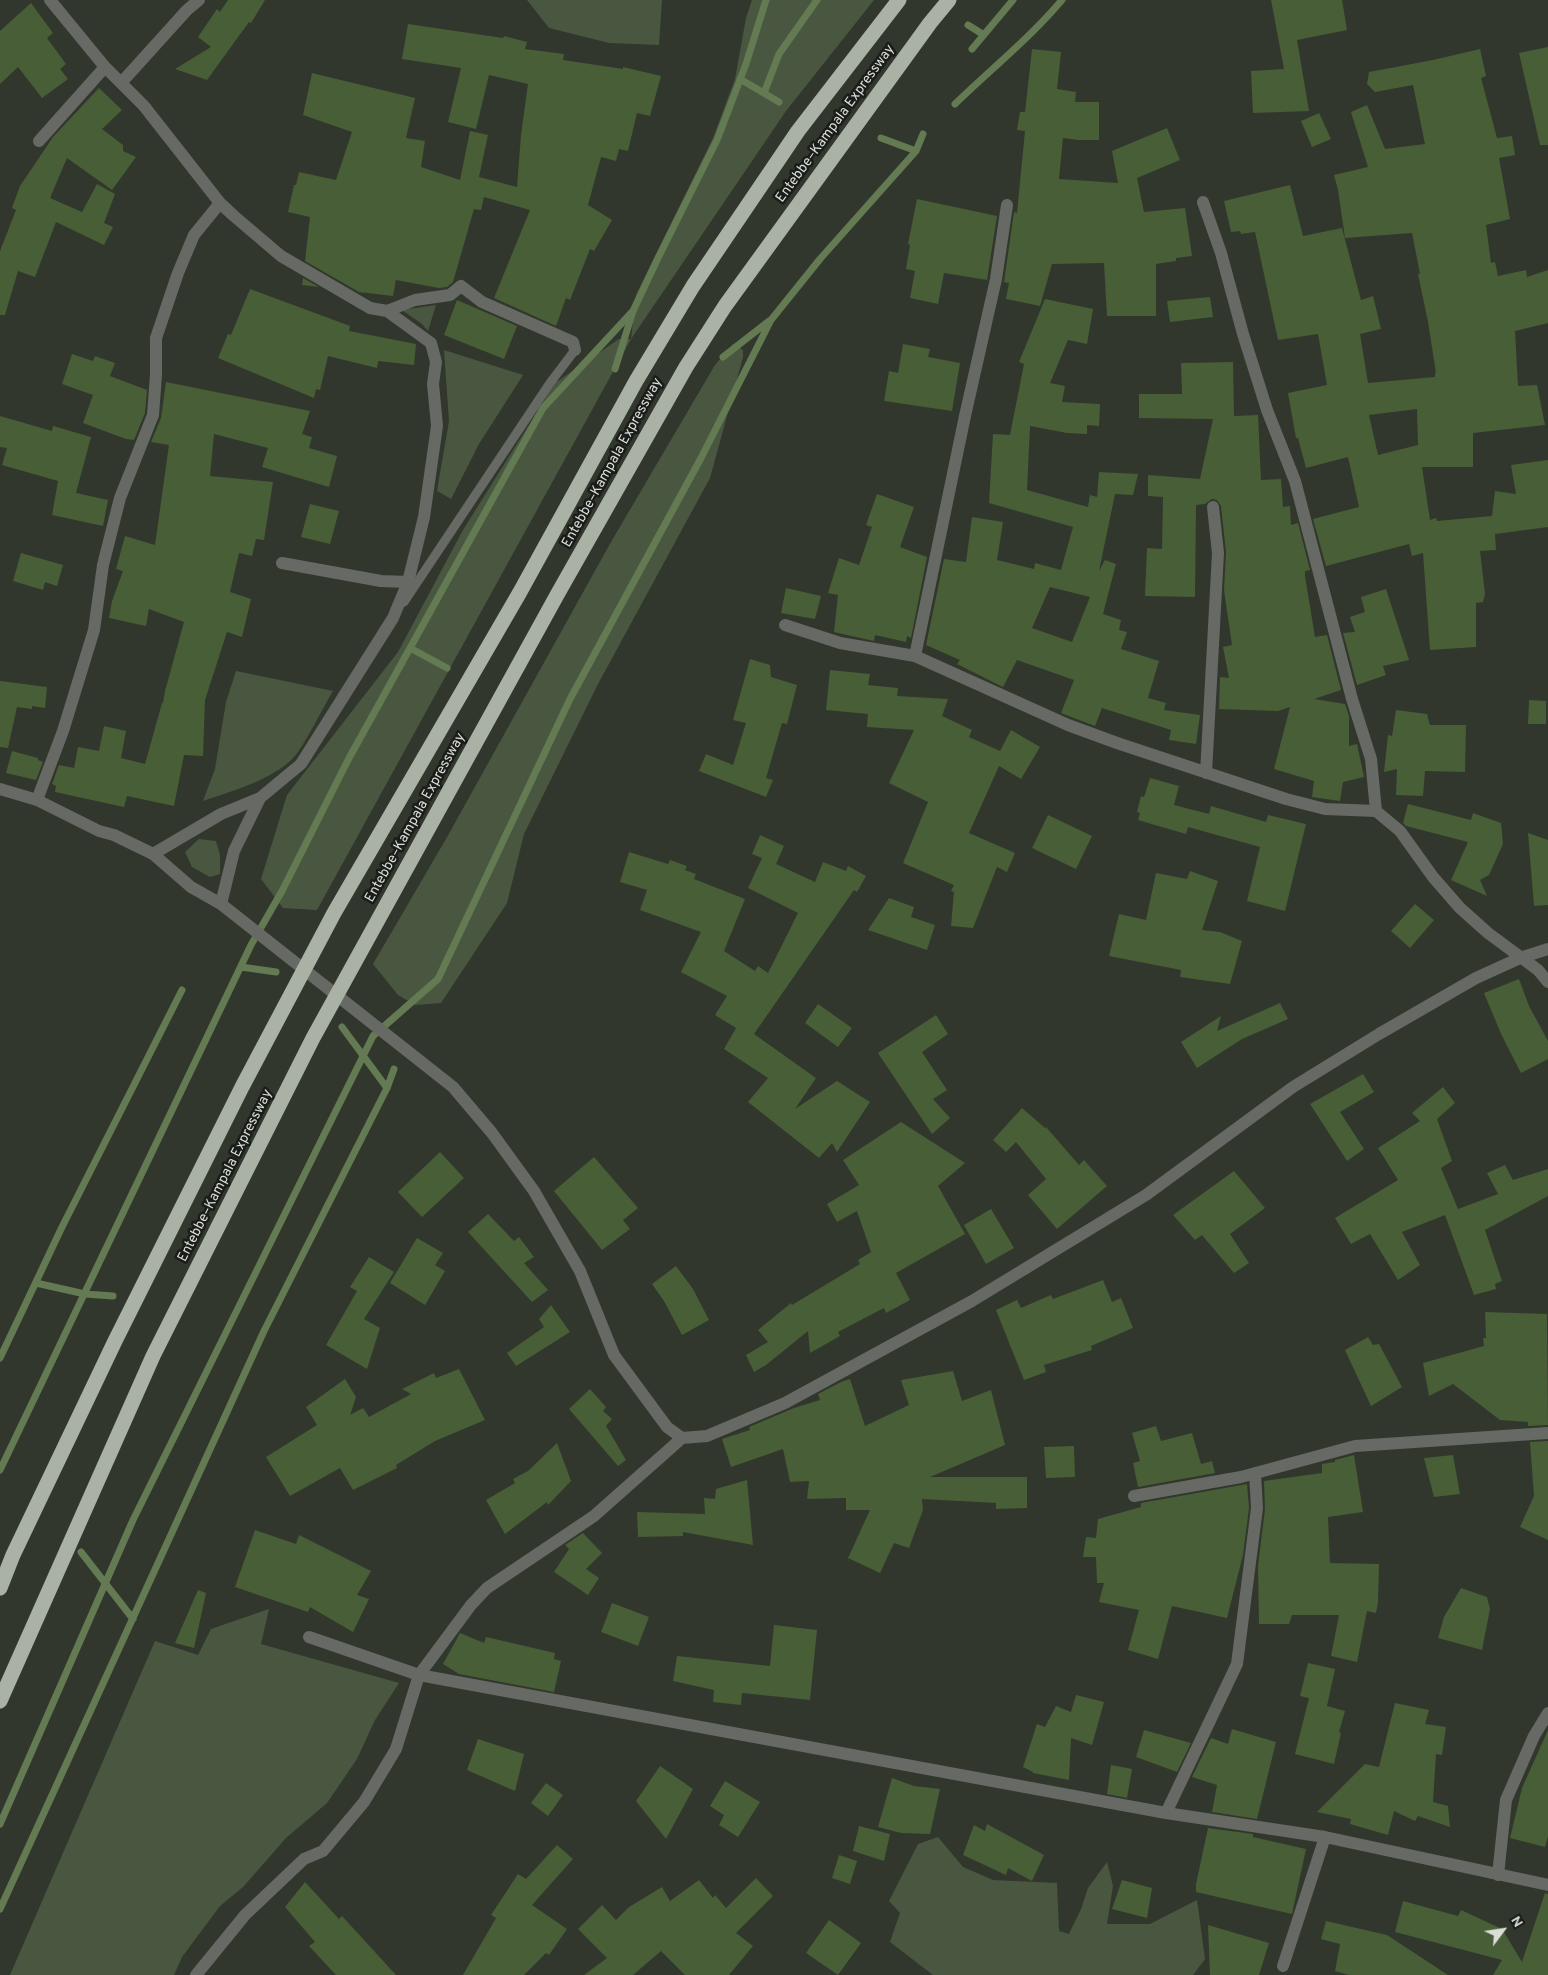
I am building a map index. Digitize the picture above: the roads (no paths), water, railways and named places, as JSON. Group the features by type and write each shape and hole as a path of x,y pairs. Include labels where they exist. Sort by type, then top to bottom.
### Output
{"highway":[{"name":"Entebbe–Kampala Expressway","path":"0,1588 13,1556 115,1341 242,1087 334,913 520,592 636,381 693,286 798,132 899,0"},
{"name":"Entebbe–Kampala Expressway","path":"0,1701 153,1356 314,1038 557,595 686,367 725,306 930,23 949,0"}],"street":[{"path":"50,0 105,67 144,106 220,203 282,256 370,308 387,311 431,343 436,362 433,384 437,426 424,517 408,582 393,618 301,764 260,798 221,814 153,854"},
{"path":"121,83 187,10 199,0"},
{"path":"39,141 105,67"},
{"path":"1203,202 1221,253 1243,334 1267,410 1295,481 1352,699 1371,759 1376,811"},
{"path":"37,800 63,731 94,630 103,565 120,498 153,415 156,338 178,273 194,234 220,203"},
{"path":"915,656 965,416 996,279 1007,205"},
{"path":"387,311 415,300 450,295 461,286 490,305 573,342 575,350"},
{"path":"1206,773 1218,553 1213,507"},
{"path":"282,563 381,581 408,582"},
{"path":"785,625 840,643 915,656 1068,725 1286,799 1325,809 1376,811 1400,831 1433,877 1460,908 1488,933 1538,970 1548,982"},
{"path":"0,789 37,800 99,831 114,835 153,854 191,887 221,904 453,1088 492,1133 534,1191 580,1271 614,1355 667,1428 682,1438"},
{"path":"221,904 234,852 260,798"},
{"path":"196,1975 246,1915 304,1859 323,1850 364,1802 396,1749 419,1675 487,1588 594,1516 682,1438 707,1436 785,1403 972,1301 1146,1195 1293,1087 1379,1034 1468,983 1520,958 1548,949"},
{"path":"1134,1496 1255,1473 1355,1446 1548,1433"},
{"path":"1166,1813 1237,1664 1257,1508 1255,1473"},
{"path":"309,1637 419,1675 1166,1813 1325,1837 1548,1885"},
{"path":"1498,1875 1506,1800 1534,1736 1548,1713"},
{"path":"1283,1966 1325,1837"}],"lane":[{"path":"393,618 550,383 575,350"}],"waterway":[{"path":"615,369 633,311 717,140 746,64 766,0"},
{"path":"764,93 779,54 817,0"},
{"path":"972,49 1013,0"},
{"path":"955,104 1024,40 1062,0"},
{"path":"968,25 984,35"},
{"path":"740,79 779,102"},
{"path":"0,1824 133,1520 373,1036 438,979 570,699 701,458 771,320 820,259 916,151 923,134"},
{"path":"881,138 916,151"},
{"path":"0,1470 251,945 282,891 348,760 543,408 633,311"},
{"path":"723,357 769,321"},
{"path":"410,648 447,668"},
{"path":"241,967 276,972"},
{"path":"0,1358 62,1227 182,990"},
{"path":"342,1027 387,1088"},
{"path":"0,1909 264,1331 387,1088 394,1069"},
{"path":"36,1283 85,1294 113,1296"},
{"path":"81,1552 133,1619"}]}
